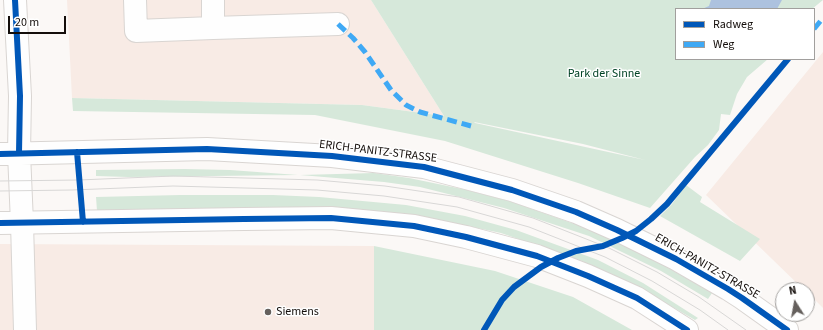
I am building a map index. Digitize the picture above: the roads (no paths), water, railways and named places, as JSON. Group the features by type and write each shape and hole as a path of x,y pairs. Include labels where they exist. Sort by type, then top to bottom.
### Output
{"main road":[{"path":"15,0 20,96 10,153 22,223 25,330"},
{"path":"135,0 136,31 338,24"},
{"path":"213,0 213,28"},
{"name":"ERICH-PANITZ-STRASSE","path":"10,153 207,149 332,156 424,167 512,190 576,212 617,230 676,259 733,292 787,330"},
{"path":"0,223 331,218 414,226 466,237 537,256 588,276 637,298 687,330"}],"water":[{"path":"711,0 782,0 778,8 704,8 709,6"}],"tram line":[{"path":"0,181 79,180 173,176 317,180 385,186 459,197 533,218 609,248 657,272 699,297 746,330"},
{"path":"0,191 173,186 317,190 384,196 457,207 529,227 605,257 652,281 700,310 728,330"}],"place":[{"name":"Siemens","path":"268,312"}],"park label":[{"name":"Park der Sinne","path":"604,74"}]}
